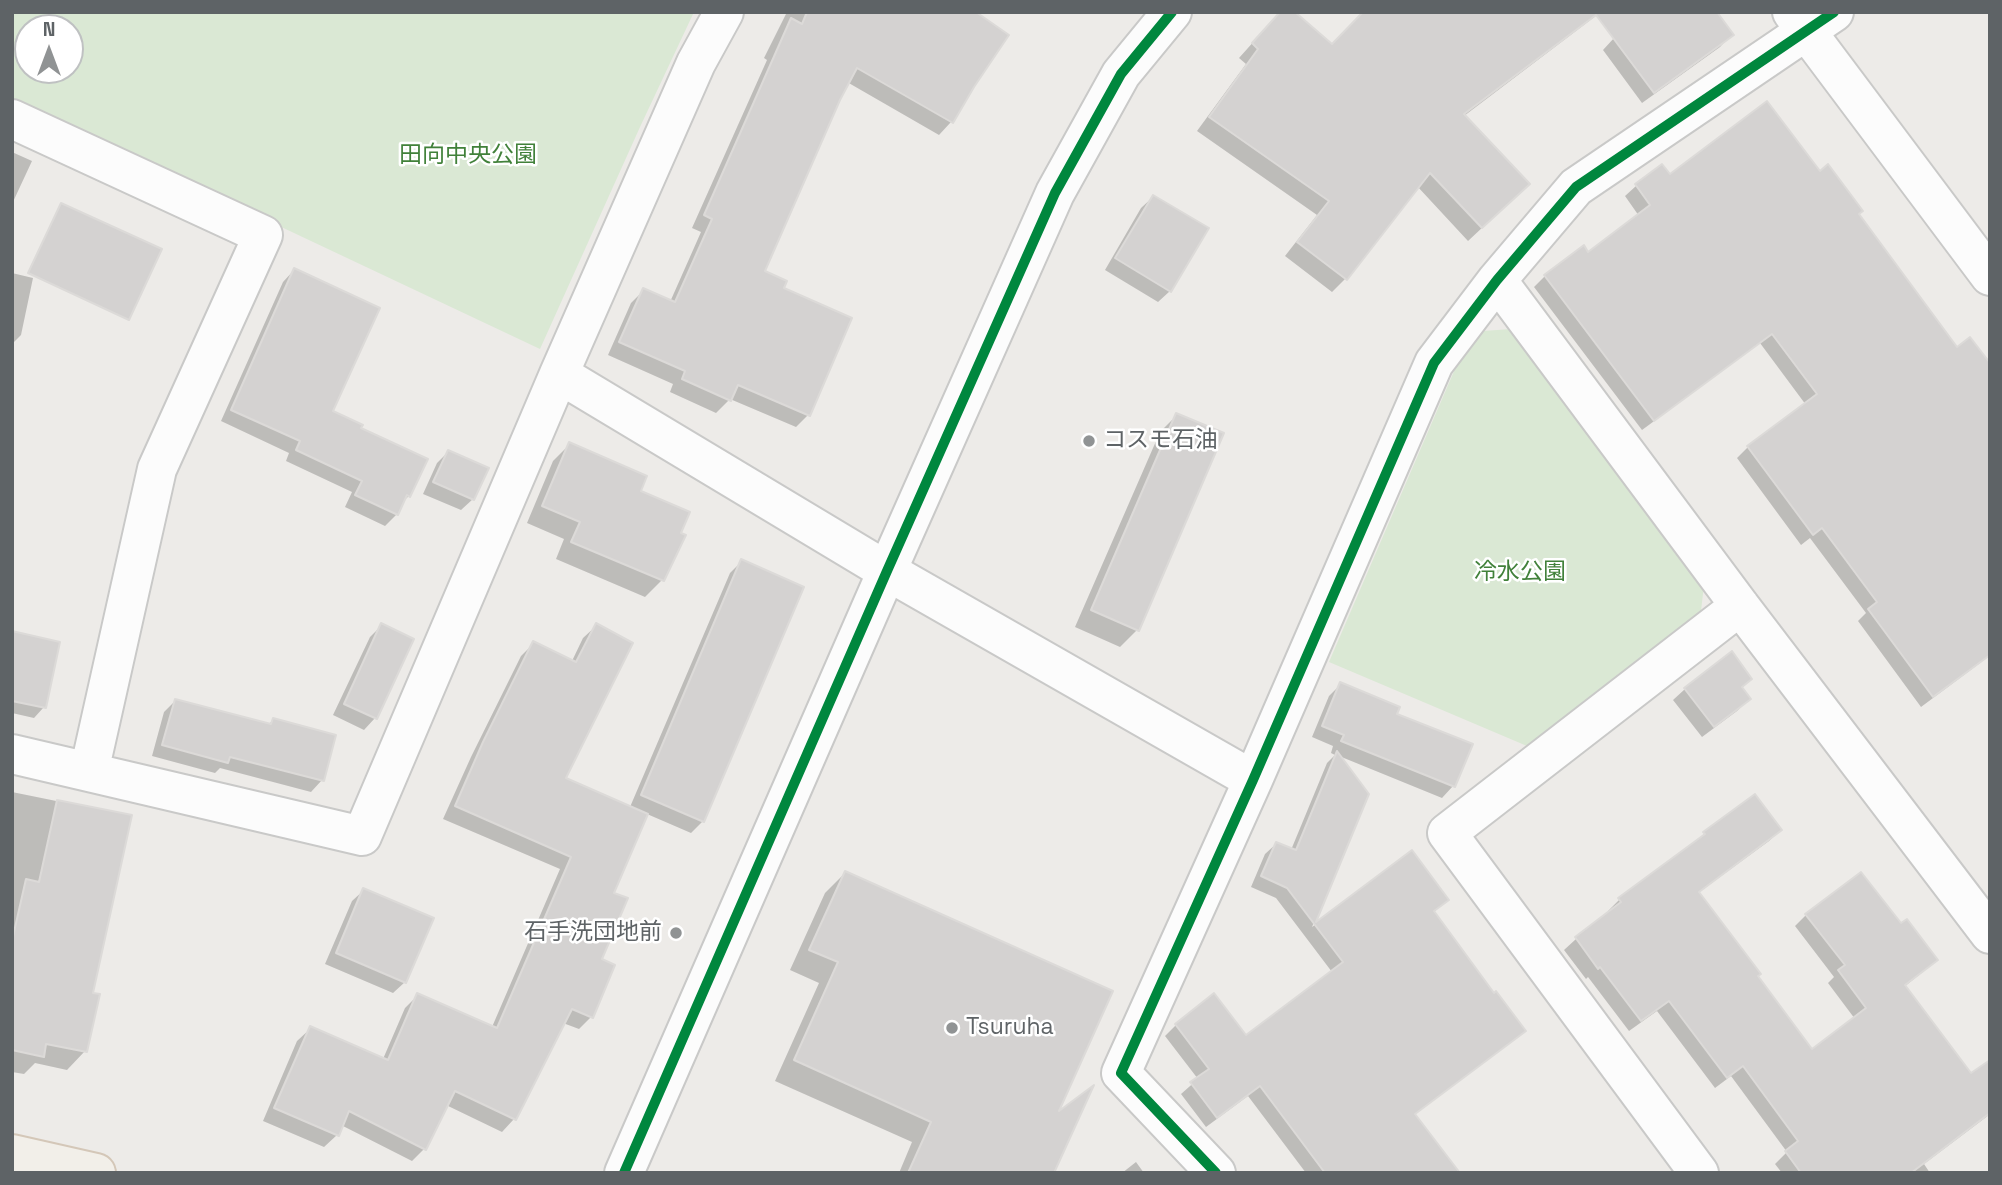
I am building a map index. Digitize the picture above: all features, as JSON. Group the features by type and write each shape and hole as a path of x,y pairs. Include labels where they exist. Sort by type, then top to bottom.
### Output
{"main road":[{"path":"12,1154 96,1173"}],"street":[{"path":"12,754 362,836 559,374 696,63 724,12"},
{"path":"624,1173 1055,193 1121,74 1172,12"},
{"path":"1216,1173 1121,1073 1253,780 1434,363 1497,280 1576,187 1810,18 1990,276"},
{"path":"12,119 262,235 157,469 89,772"},
{"path":"1497,280 1990,934"},
{"path":"559,374 887,571 1253,780"},
{"path":"1699,1173 1447,833 1741,606"}],"green space":[{"name":"田向中央公園","path":"12,12 694,12 540,349 12,100"},
{"name":"冷水公園","path":"1511,329 1704,585 1701,611 1527,746 1329,662 1461,355 1483,331"}],"building":[{"path":"807,12 976,12 1009,35 953,123 857,68 840,100 765,271 787,281 784,288 852,318 810,416 738,385 731,401 682,379 685,371 619,342 643,288 675,302 712,219 704,215 791,18 802,24"},
{"path":"1280,12 1295,12 1332,44 1363,12 1717,12 1734,35 1654,93 1596,15 1464,114 1530,184 1482,228 1430,173 1347,280 1297,242 1329,201 1209,117 1258,49 1252,43"},
{"path":"1767,101 1820,171 1828,164 1863,211 1859,214 1957,347 1970,337 1990,363 1990,655 1933,697 1868,609 1877,602 1822,528 1813,535 1747,446 1817,394 1772,334 1654,421 1544,275 1584,245 1588,252 1650,205 1635,184 1662,164 1670,174"},
{"path":"1153,195 1209,228 1171,292 1115,258"},
{"path":"61,203 162,249 129,320 28,273"},
{"path":"294,268 380,308 333,411 363,425 361,428 428,459 398,515 355,495 362,481 296,450 300,441 231,410"},
{"path":"1176,413 1224,433 1139,631 1091,610"},
{"path":"569,442 647,476 641,491 690,512 681,533 686,535 664,581 571,542 580,522 542,506"},
{"path":"448,450 489,468 474,500 433,482"},
{"path":"741,559 804,587 704,822 641,795"},
{"path":"381,623 414,639 377,719 344,704"},
{"path":"596,623 633,643 566,778 648,814 614,893 628,898 602,959 615,965 593,1018 572,1009 516,1120 455,1091 426,1150 349,1111 339,1136 274,1108 310,1026 388,1060 417,993 497,1028 571,857 455,806 533,641 576,662"},
{"path":"12,631 60,642 46,708 12,701"},
{"path":"1732,651 1752,679 1742,687 1751,699 1714,727 1684,688"},
{"path":"1340,682 1400,707 1397,714 1473,744 1455,787 1341,741 1344,735 1322,726"},
{"path":"175,699 271,724 273,718 336,735 324,781 230,757 228,763 162,745"},
{"path":"1337,751 1369,794 1316,922 1412,850 1449,900 1434,911 1494,993 1496,991 1526,1031 1415,1114 1460,1173 1325,1173 1260,1086 1217,1118 1190,1082 1209,1069 1175,1024 1214,993 1246,1035 1343,962 1287,888 1261,876 1276,842 1296,850"},
{"path":"1755,794 1782,830 1699,892 1761,974 1758,976 1812,1049 1866,1008 1838,970 1845,965 1805,914 1861,872 1901,923 1907,919 1938,960 1905,985 1971,1073 1990,1060 1990,1113 1911,1173 1801,1173 1785,1151 1798,1141 1743,1066 1727,1078 1669,1001 1641,1021 1575,937 1621,902 1618,898"},
{"path":"57,800 132,815 93,993 100,994 87,1052 46,1044 44,1057 12,1050 12,941 26,879 39,882"},
{"name":"Tsuruha","path":"845,871 1113,991 1059,1111 1094,1085 1054,1173 908,1173 931,1122 794,1060 838,962 809,950"},
{"path":"363,888 434,918 406,983 336,953"}],"cycle path":[{"path":"624,1173 1055,193 1121,74 1172,12"},
{"path":"1216,1173 1121,1073 1253,780 1434,363 1497,280 1576,187 1834,12"}],"place":[{"name":"コスモ石油","path":"1089,441"},
{"name":"石手洗団地前","path":"676,933"},
{"name":"Tsuruha","path":"952,1028"}]}
